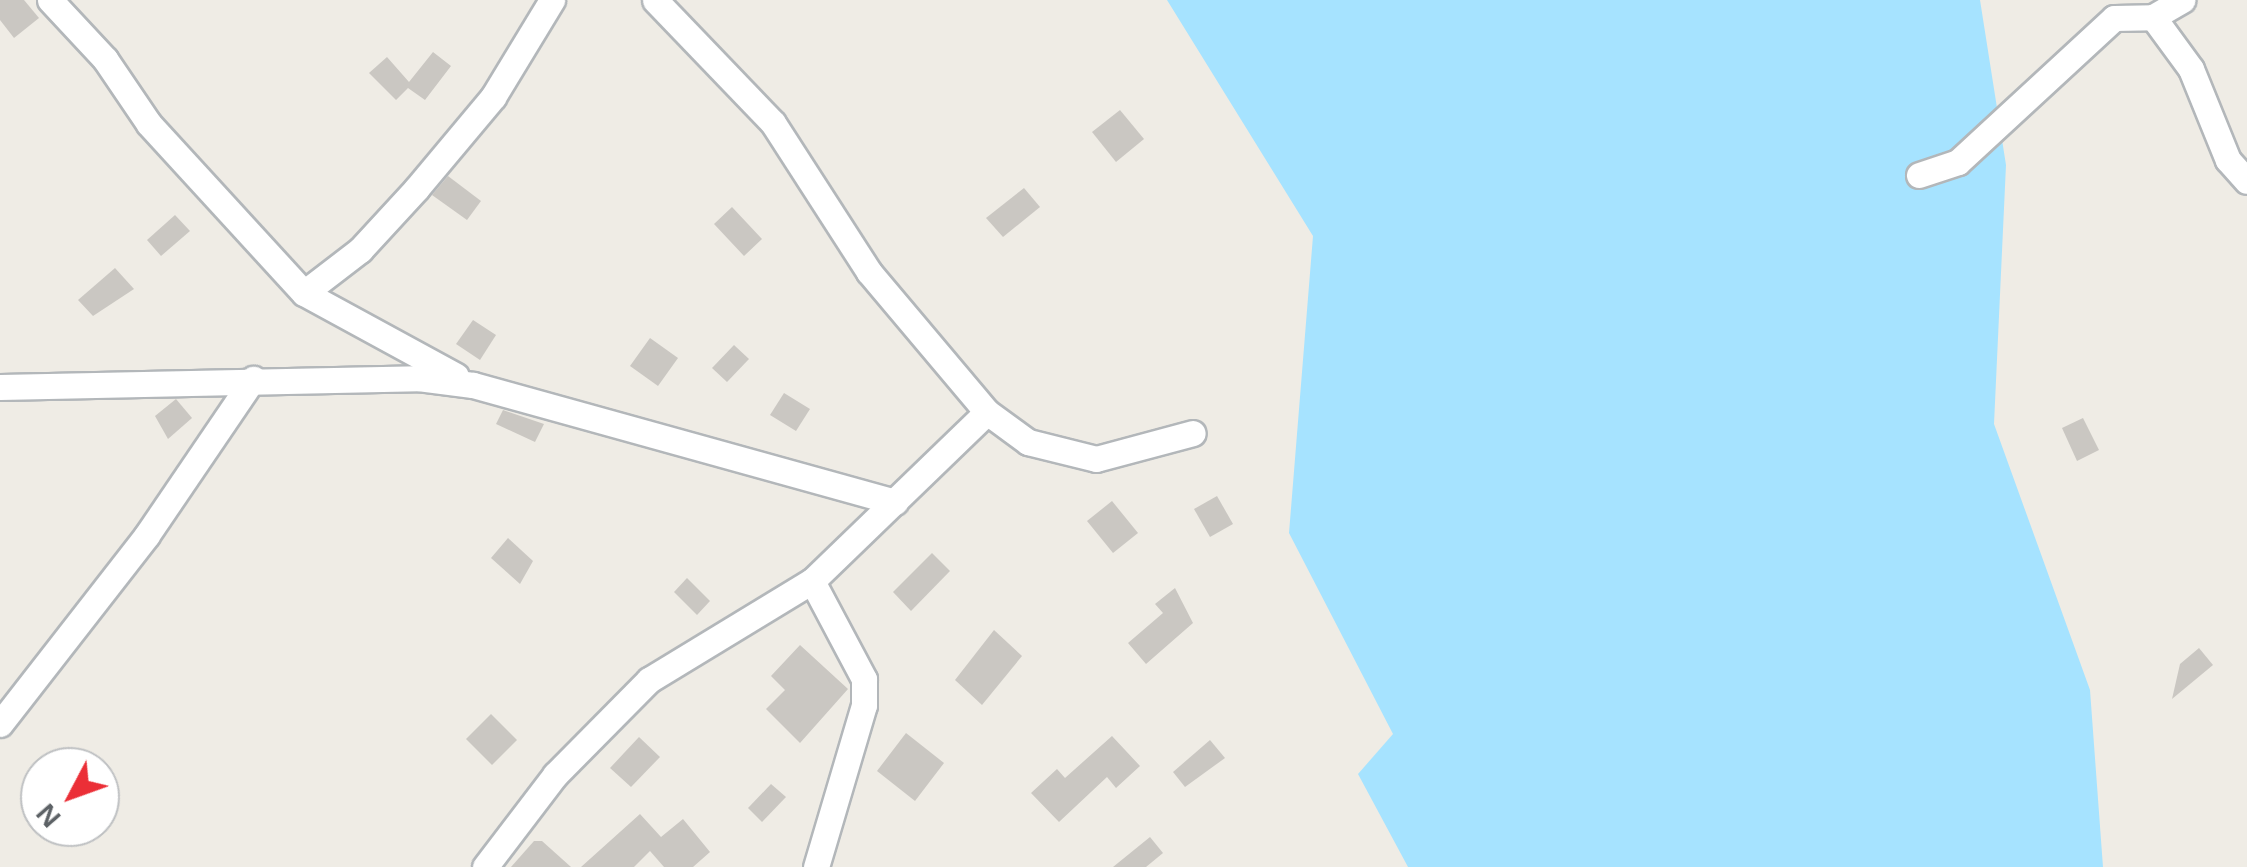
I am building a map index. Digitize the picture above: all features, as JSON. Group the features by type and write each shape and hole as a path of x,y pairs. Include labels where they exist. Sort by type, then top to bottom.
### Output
{"lane":[{"path":"50,0 105,59 150,124 304,292 474,386 895,502"},
{"path":"304,292 360,250 417,188 492,97 552,0"},
{"path":"655,0 773,123 869,272 987,412 1028,442 1096,460 1193,433"},
{"path":"1919,175 1958,162 2114,18 2154,18 2182,0"},
{"path":"2154,18 2191,69 2228,160 2247,181"},
{"path":"0,386 253,379 474,386"},
{"path":"0,724 146,535 253,379"},
{"path":"485,867 556,775 649,680 812,581 987,412"},
{"path":"812,581 864,679 864,706 816,867"}],"water":[{"path":"1167,0 1980,0 2006,165 1994,424 2090,690 2103,867 1408,867 1358,774 1393,734 1289,533 1313,236"}],"building":[{"path":"0,0 24,0 39,18 14,38 0,20"},
{"path":"433,52 451,66 425,100 408,88 396,100 369,73 387,57 409,82"},
{"path":"1120,110 1144,139 1116,162 1092,132"},
{"path":"448,176 481,201 467,220 432,195"},
{"path":"1024,188 1040,207 1003,237 986,218"},
{"path":"732,207 762,239 744,256 714,224"},
{"path":"175,215 190,231 161,256 147,240"},
{"path":"115,268 134,289 93,316 78,300"},
{"path":"473,320 496,335 480,360 456,344"},
{"path":"650,338 678,358 658,386 630,366"},
{"path":"734,345 749,359 727,382 712,368"},
{"path":"784,393 810,409 796,431 770,415"},
{"path":"176,399 192,418 168,439 155,416"},
{"path":"503,410 544,424 535,442 496,424"},
{"path":"2083,418 2099,450 2077,461 2062,428"},
{"path":"1217,496 1233,524 1210,537 1194,509"},
{"path":"1112,501 1138,533 1113,553 1087,521"},
{"path":"508,538 533,561 520,584 491,558"},
{"path":"932,553 950,571 911,611 893,592"},
{"path":"687,578 710,601 697,615 674,592"},
{"path":"1175,588 1193,623 1146,664 1128,643 1163,613 1155,604"},
{"path":"994,630 1022,656 982,705 955,680"},
{"path":"800,645 848,689 800,743 766,709 785,690 771,676"},
{"path":"2199,648 2213,665 2172,699 2180,664"},
{"path":"491,714 517,740 492,765 466,739"},
{"path":"906,733 944,763 915,801 877,771"},
{"path":"1112,736 1140,766 1116,788 1107,777 1059,822 1031,793 1057,769 1065,778"},
{"path":"639,737 660,757 631,787 610,768"},
{"path":"1210,740 1225,758 1185,787 1173,772"},
{"path":"771,784 786,797 762,822 748,808"},
{"path":"640,814 661,837 683,819 710,852 693,867 664,867 650,851 634,867 581,867"},
{"path":"1150,837 1163,853 1146,867 1113,867"},
{"path":"534,841 542,841 571,867 511,867"}]}
